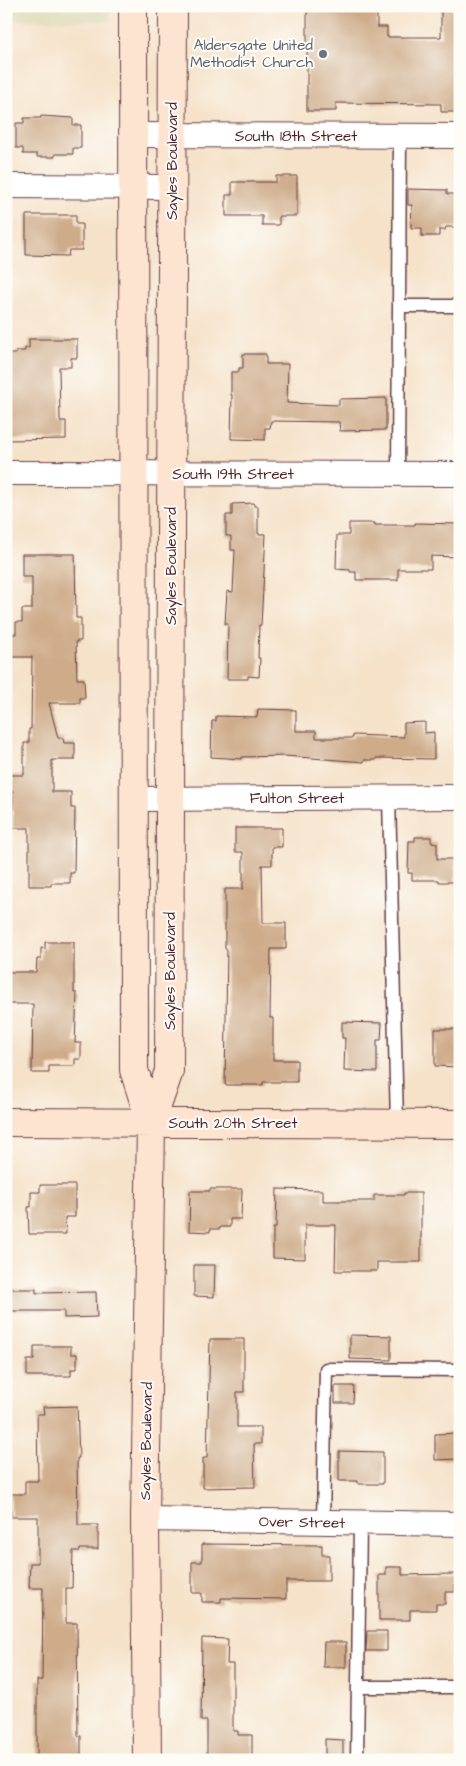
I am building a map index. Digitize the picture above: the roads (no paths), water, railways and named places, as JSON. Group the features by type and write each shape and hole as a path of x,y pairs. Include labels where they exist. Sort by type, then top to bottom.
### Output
{"main road":[{"name":"Sayles Boulevard","path":"133,6 134,1070 151,1123"},
{"name":"Sayles Boulevard","path":"147,1760 145,1520 151,1123 169,1071 172,6"},
{"name":"South 20th Street","path":"6,1122 460,1124"}],"street":[{"name":"South 18th Street","path":"133,135 460,136"},
{"path":"6,186 172,187"},
{"name":"South 19th Street","path":"6,473 460,474"},
{"name":"Fulton Street","path":"134,799 460,797"},
{"name":"Over Street","path":"145,1520 460,1524"}],"lane":[{"path":"398,474 400,136"},
{"path":"399,306 460,306"},
{"path":"389,798 397,1123"},
{"path":"323,1522 326,1369 460,1370"},
{"path":"357,1760 360,1522"},
{"path":"358,1687 460,1688"}],"place":[{"name":"Aldersgate United Methodist Church","path":"323,54"}]}
